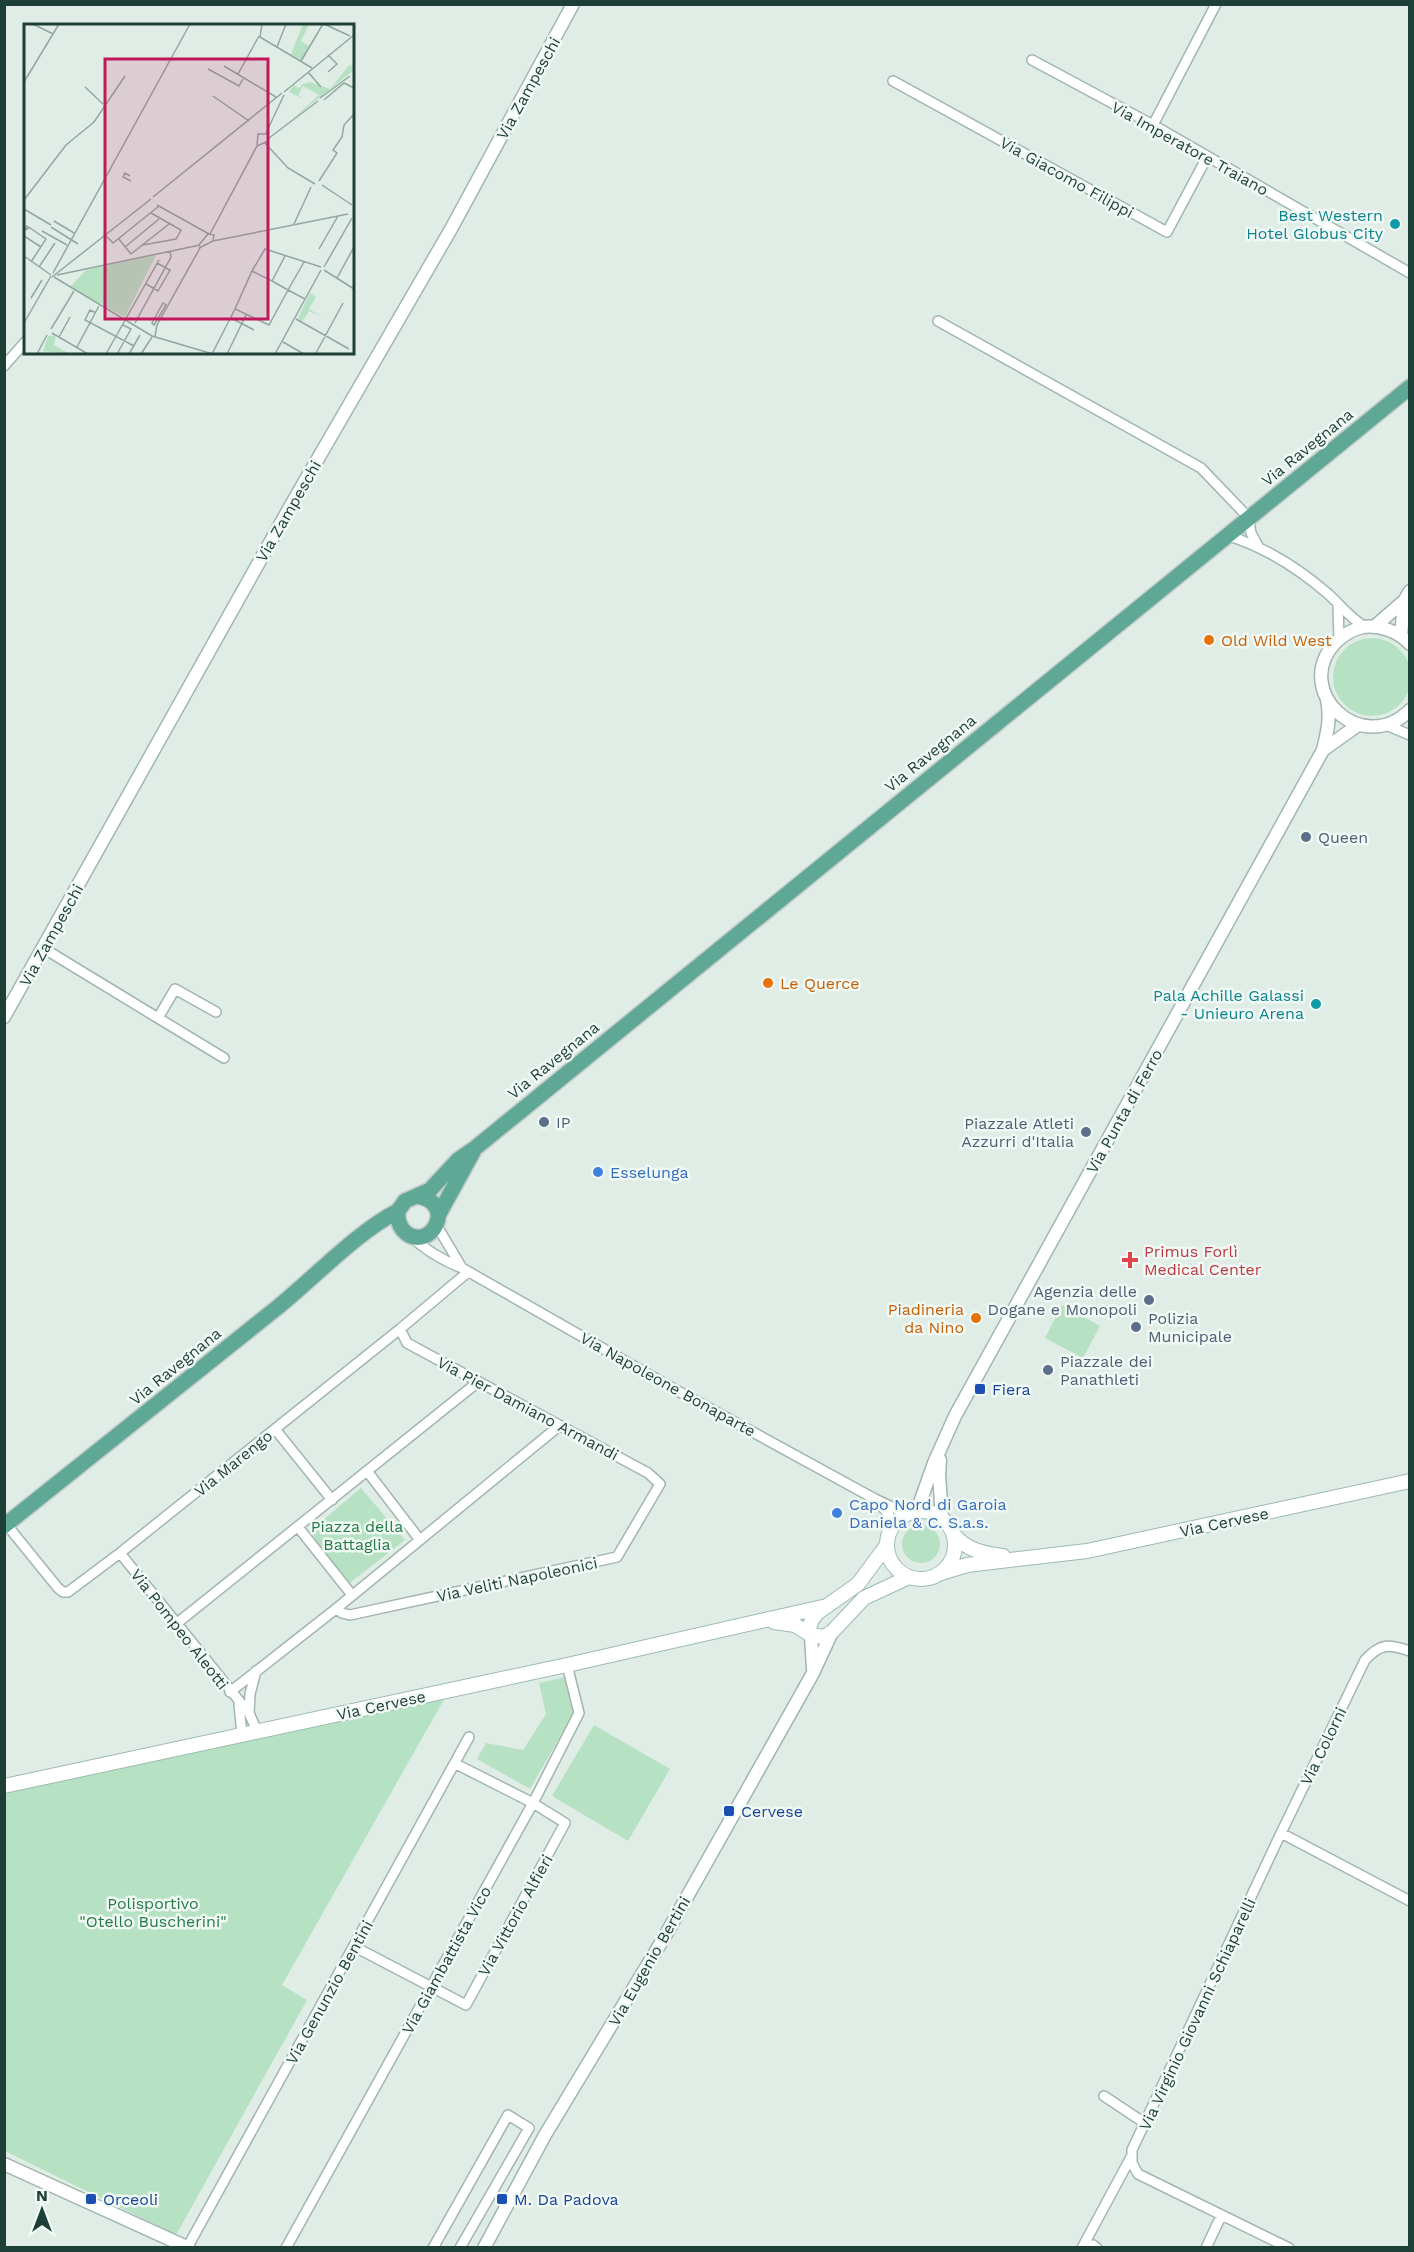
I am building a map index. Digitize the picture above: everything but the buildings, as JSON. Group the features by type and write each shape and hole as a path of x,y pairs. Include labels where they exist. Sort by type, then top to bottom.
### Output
{"main road":[{"name":"Via Ravegnana","path":"417,1196 430,1190 458,1160 1410,387"},
{"name":"Via Ravegnana","path":"438,1220 474,1149"},
{"path":"366,1232 386,1230 407,1233 427,1235 438,1220 433,1203 426,1198 417,1196 405,1201 398,1211 398,1222 407,1233"},
{"name":"Via Ravegnana","path":"5,1525 302,1287 366,1232 398,1211"},
{"name":"Via Cervese","path":"832,1632 864,1598 909,1577 924,1579 967,1565 1087,1551 1410,1481"},
{"path":"891,1528 900,1518 912,1512 932,1513 942,1518"},
{"name":"Via Cervese","path":"942,1518 963,1545 974,1551 1038,1558"},
{"name":"Via Cervese","path":"811,1635 809,1628 812,1620 858,1584 887,1545 891,1528"},
{"path":"941,1573 954,1556 954,1535"},
{"path":"887,1545 894,1566 909,1577"},
{"name":"Via Cervese","path":"4,1786 567,1665 827,1606"},
{"name":"Via Cervese","path":"757,1622 789,1623 811,1635"},
{"path":"811,1635 824,1636 832,1632"}],"street":[{"name":"Via Zampeschi","path":"4,1017 284,517 451,229 573,4"},
{"path":"1153,125 1216,4"},
{"name":"Via Imperatore Traiano","path":"1032,60 1153,125 1410,273"},
{"name":"Via Giacomo Filippi","path":"893,81 1167,232 1207,157"},
{"path":"938,321 1201,468 1248,518 1251,533 1258,546"},
{"path":"4,366 24,343"},
{"path":"1226,535 1258,546 1318,585 1352,619 1370,627 1389,630 1405,640 1407,596"},
{"path":"1323,750 1330,712 1323,687 1323,666 1329,651 1339,639 1354,630 1370,627 1407,596"},
{"path":"1338,605 1339,639"},
{"path":"1327,699 1337,713 1358,725 1371,727 1386,725 1410,710"},
{"name":"Via Punta di Ferro","path":"912,1512 959,1409 1323,750 1358,725"},
{"path":"1386,725 1410,735"},
{"path":"43,948 224,1058"},
{"path":"159,1018 175,989 216,1012"},
{"name":"Via Napoleone Bonaparte","path":"438,1220 465,1270"},
{"name":"Via Napoleone Bonaparte","path":"407,1233 427,1250 875,1499 912,1512"},
{"name":"Via Marengo","path":"5,1525 63,1592 68,1592 400,1329 465,1270"},
{"name":"Via Pier Damiano Armandi","path":"400,1329 407,1343 648,1473 660,1484"},
{"path":"176,1624 478,1382"},
{"path":"230,1692 337,1608 559,1426"},
{"path":"275,1428 332,1500"},
{"name":"Via Punta di Ferro","path":"941,1447 939,1474 942,1518"},
{"path":"366,1471 420,1540"},
{"name":"Via Veliti Napoleonici","path":"337,1608 342,1614 350,1615 617,1557 660,1484"},
{"name":"Via Napoleone Bonaparte","path":"875,1499 889,1515 891,1528"},
{"path":"298,1527 352,1595"},
{"name":"Via Pompeo Aleotti","path":"120,1553 239,1704 249,1713"},
{"name":"Via Eugenio Bertini","path":"484,2247 545,2134 665,1936 813,1673 832,1632"},
{"path":"811,1635 813,1673"},
{"name":"Via Colorni","path":"1281,1833 1365,1660 1376,1649 1390,1645 1410,1651"},
{"name":"Via Giambattista Vico","path":"286,2247 533,1803 579,1713 567,1665"},
{"path":"256,1671 250,1694 249,1713 257,1731"},
{"path":"239,1704 242,1735"},
{"name":"Via Genunzio Bentini","path":"188,2247 469,1737"},
{"path":"456,1764 533,1803"},
{"name":"Via Vittorio Alfieri","path":"431,1987 466,2005 565,1823 533,1803"},
{"path":"1281,1833 1410,1901"},
{"name":"Via Virginio Giovanni Schiaparelli","path":"1082,2247 1132,2155 1132,2150 1281,1833"},
{"path":"355,1947 431,1987"},
{"path":"1104,2096 1146,2124"},
{"path":"433,2247 508,2115 529,2128 545,2134"},
{"path":"460,2247 529,2128"},
{"path":"1132,2155 1132,2163 1138,2174 1289,2247"},
{"path":"4,2164 188,2247"},
{"path":"1206,2247 1221,2216"}],"green space":[{"path":"1364,638 1380,638 1394,644 1405,655 1411,669 1411,685 1405,699 1394,710 1380,716 1364,716 1350,710 1339,699 1333,685 1333,669 1339,655 1350,644"},
{"path":"1062,1305 1100,1326 1083,1358 1045,1338"},
{"name":"Piazza della Battaglia","path":"361,1488 405,1540 347,1585 310,1531"},
{"path":"921,1525 928,1526 934,1531 939,1537 939,1551 934,1557 928,1562 921,1563 914,1562 908,1557 903,1551 902,1544 903,1537 908,1531 914,1526"},
{"path":"565,1677 573,1714 530,1789 477,1759 486,1743 523,1750 546,1714 539,1683"},
{"name":"Polisportivo \"Otello Buscherini\"","path":"446,1696 282,1985 307,2000 176,2235 5,2151 4,1793"},
{"path":"594,1725 670,1769 628,1841 552,1796"}],"place":[{"name":"Best Western Hotel Globus City","path":"1395,224"},
{"name":"Old Wild West","path":"1209,640"},
{"name":"Queen","path":"1306,837"},
{"name":"Le Querce","path":"768,983"},
{"name":"Pala Achille Galassi - Unieuro Arena","path":"1316,1004"},
{"name":"IP","path":"544,1122"},
{"name":"Piazzale Atleti Azzurri d'Italia","path":"1086,1132"},
{"name":"Esselunga","path":"598,1172"},
{"name":"Primus Forlì Medical Center","path":"1130,1260"},
{"name":"Agenzia delle Dogane e Monopoli","path":"1149,1300"},
{"name":"Piadineria da Nino","path":"976,1318"},
{"name":"Polizia Municipale","path":"1136,1327"},
{"name":"Piazzale dei Panathleti","path":"1048,1370"},
{"name":"Fiera","path":"980,1389"},
{"name":"Capo Nord di Garoia Daniela & C. S.a.s.","path":"837,1513"},
{"name":"Cervese","path":"729,1811"},
{"name":"Orceoli","path":"91,2199"},
{"name":"M. Da Padova","path":"502,2199"}]}
